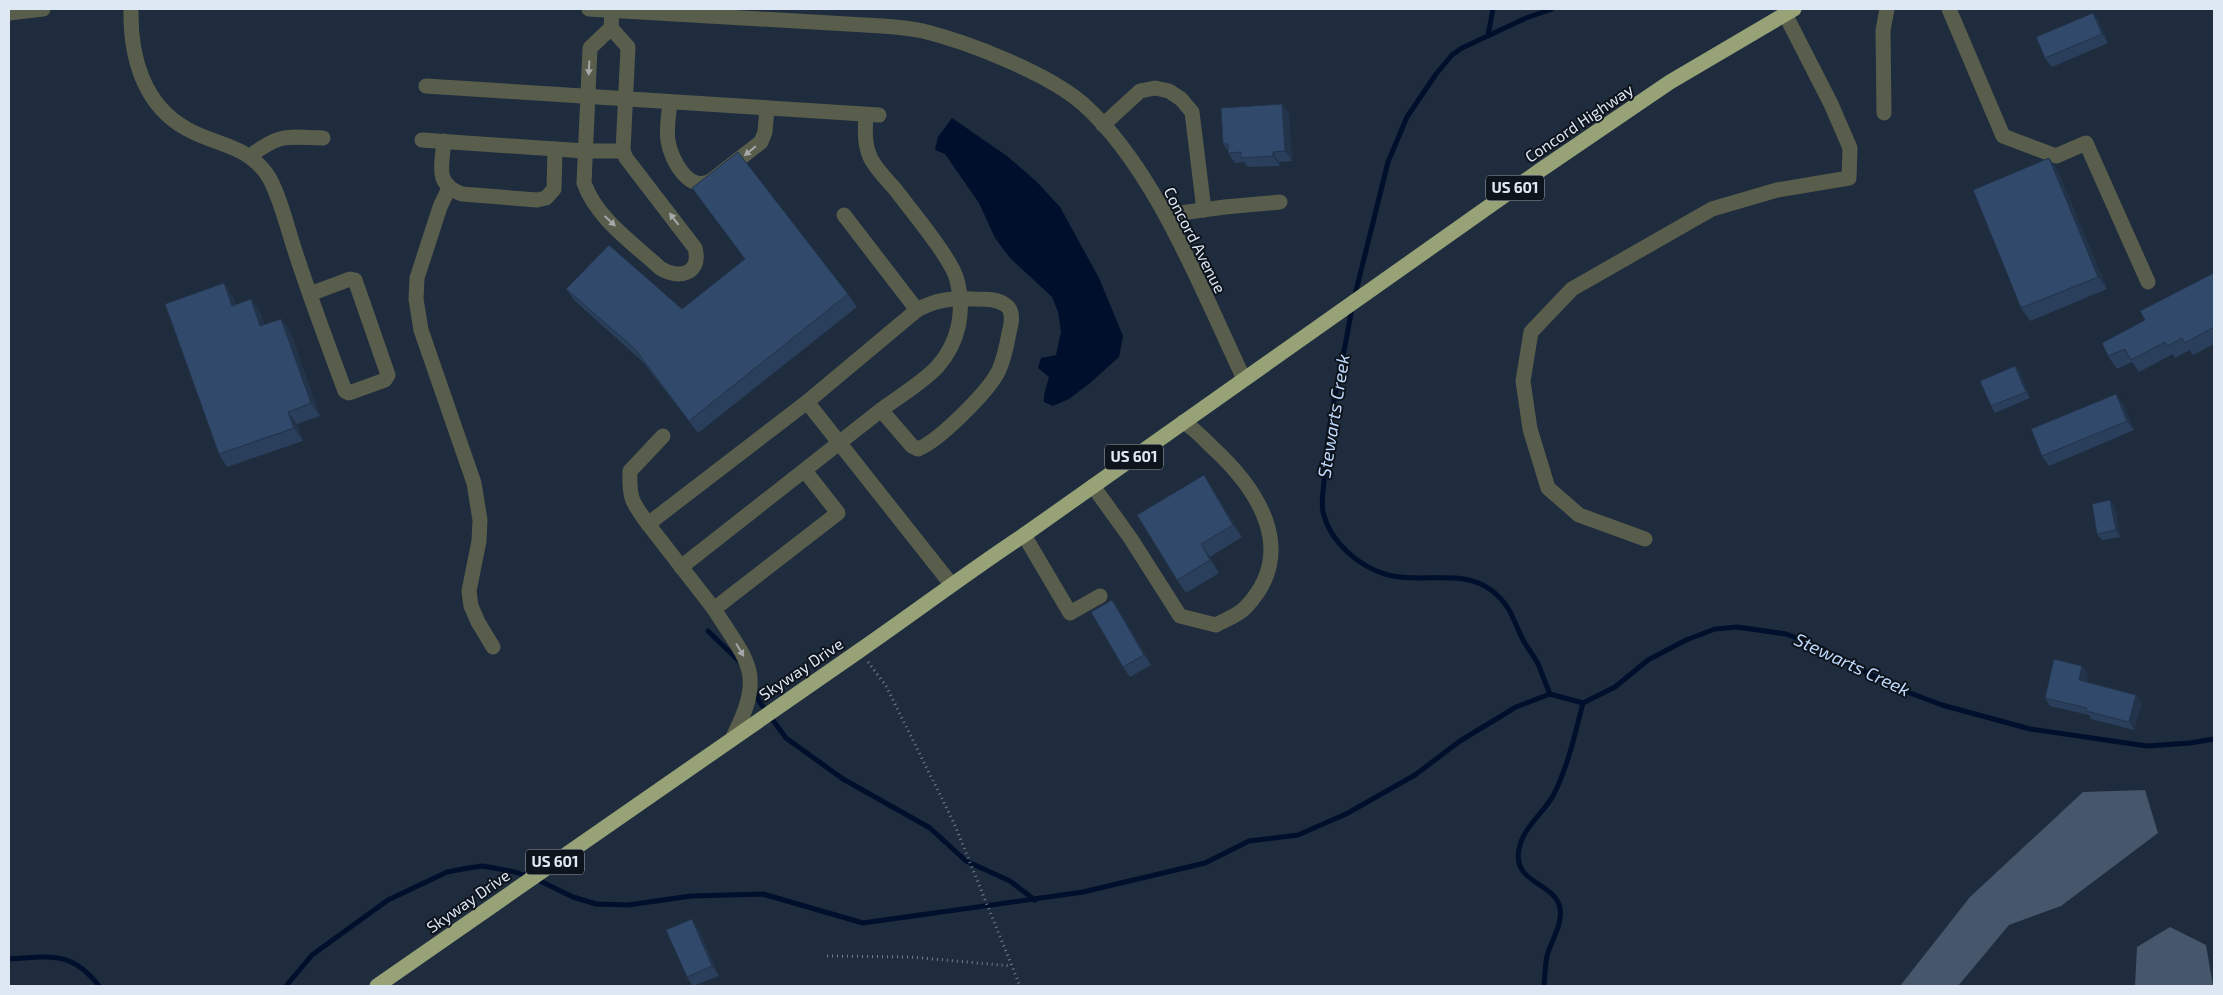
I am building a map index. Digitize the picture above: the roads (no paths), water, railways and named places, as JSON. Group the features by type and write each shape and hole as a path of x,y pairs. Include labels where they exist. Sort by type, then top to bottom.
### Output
{"highway":[{"name":"Concord Highway","path":"1244,379 1558,158 1670,82 1789,12"},
{"name":"Skyway Drive","path":"377,986 860,650 1244,379"}],"street":[{"path":"9,14 43,9"},
{"path":"131,9 136,63 145,87 161,110 187,130 229,145 250,156 267,174 280,206 310,294 344,390 349,393 385,380 388,375 355,280 350,279 310,294"},
{"name":"Concord Avenue","path":"589,9 882,26 921,31 952,39 1037,74 1081,102 1120,144 1166,215 1244,379"},
{"path":"603,9 610,28 628,47 623,151 626,158 695,248 698,259 695,266 678,275 670,274 660,268 598,210 589,199 584,184 590,48 610,28"},
{"path":"1884,113 1883,30 1887,9"},
{"path":"1949,9 2003,136 2056,156 2086,143 2148,282"},
{"path":"1645,539 1579,515 1548,488 1530,429 1523,381 1531,332 1572,290 1712,209 1777,190 1850,178 1850,148 1789,12"},
{"path":"426,86 873,115 864,135 872,161 926,230 957,279 960,319 956,338 937,368 681,567"},
{"path":"1103,125 1140,91 1155,88 1169,91 1181,99 1192,112 1204,210"},
{"path":"670,102 667,140 671,153 680,170 689,180 699,185 705,185 762,142 765,132 767,108"},
{"path":"250,156 269,142 282,137 323,138"},
{"path":"422,140 585,151 623,151"},
{"path":"444,141 442,178 445,185 449,188 462,194 537,200 546,198 554,189 555,149"},
{"path":"449,188 440,207 422,261 417,278 416,299 421,330 474,483 480,520 479,541 469,592 471,606 493,647"},
{"path":"1166,215 1280,202"},
{"path":"844,215 917,310"},
{"path":"648,524 807,402 917,310 933,301 959,298 987,299 1002,303 1010,309 1012,320 999,370 962,416 924,447 918,449 912,446 881,410"},
{"path":"807,402 951,584"},
{"path":"1093,486 1131,540 1180,616 1216,625 1245,608 1265,580 1272,542 1261,505 1236,468 1183,422"},
{"path":"663,436 630,471 629,492 635,507 714,609 748,665 752,680 746,710 733,737"},
{"path":"714,609 838,513 805,471"},
{"path":"1024,535 1070,614 1100,596"}],"waterway":[{"path":"1488,35 1493,9"},
{"name":"Stewarts Creek","path":"1354,299 1388,162 1407,117 1436,74 1452,55 1462,48 1526,18 1552,9"},
{"name":"Stewarts Creek","path":"1352,307 1335,394 1325,460 1323,512 1332,533 1347,552 1367,566 1388,575 1414,578 1455,578 1480,583 1491,590 1503,601 1511,613 1523,640 1536,659 1550,694 1583,703 1615,687 1648,660 1686,640 1715,629 1737,627 1786,634 1815,645 1894,687 1942,705 2030,729 2147,746 2214,739"},
{"path":"708,631 740,662"},
{"path":"753,690 786,738 843,779 930,828 966,861 1010,881 1035,900"},
{"path":"286,986 312,955 388,900 447,872 483,866 515,872 536,879 573,897 596,904 628,905 691,896 763,894 863,923 1083,892 1205,863 1249,841 1298,835 1346,814 1415,775 1460,741 1516,707 1550,694"},
{"path":"1544,986 1547,956 1560,920 1560,908 1557,899 1522,869 1519,861 1519,849 1529,827 1550,801 1559,783 1571,750 1583,703"},
{"path":"9,959 59,958 79,966 99,986"}]}
